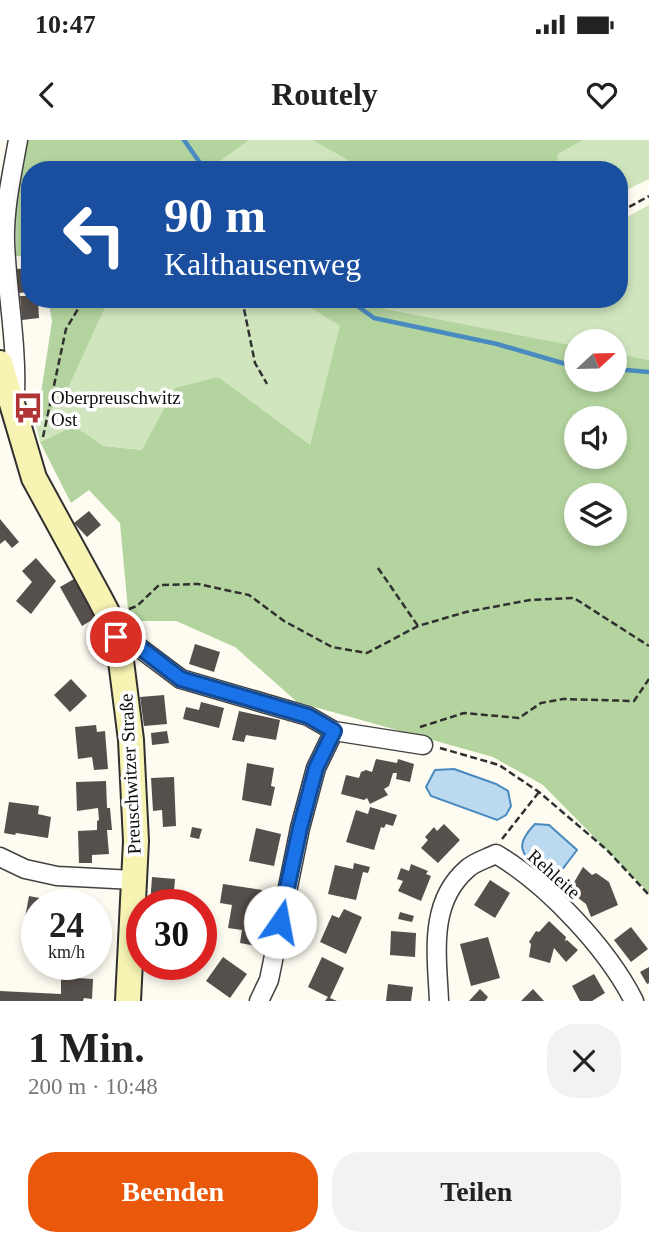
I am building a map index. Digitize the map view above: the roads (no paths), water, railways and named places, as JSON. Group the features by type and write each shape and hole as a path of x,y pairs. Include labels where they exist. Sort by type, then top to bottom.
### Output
{"street":[{"path":"14,415 15,355 5,240 7,201 18,140"},
{"name":"Preuschwitzer Straße","path":"0,363 34,478 113,627 127,692 136,841 128,1001"},
{"path":"113,627 181,679 308,716 334,731 423,745"},
{"path":"259,1001 269,980 300,828 316,768 334,731"},
{"name":"Rehleite","path":"439,1001 436,943 439,912 451,885 468,867 496,854 511,863 547,894 587,933 621,976 634,1001"},
{"path":"0,857 26,869 57,876 134,880"}],"water":[{"path":"454,769 508,791 511,806 506,815 497,820 431,796 426,787 435,770"},
{"path":"535,824 549,825 577,850 558,875 548,877 524,853 523,841"}],"waterway":[{"path":"184,140 199,161"},
{"path":"360,308 374,318 497,344 564,364"},
{"path":"627,370 649,372"}],"place":[{"name":"Oberpreuschwitz Ost","path":"28,408"}]}
